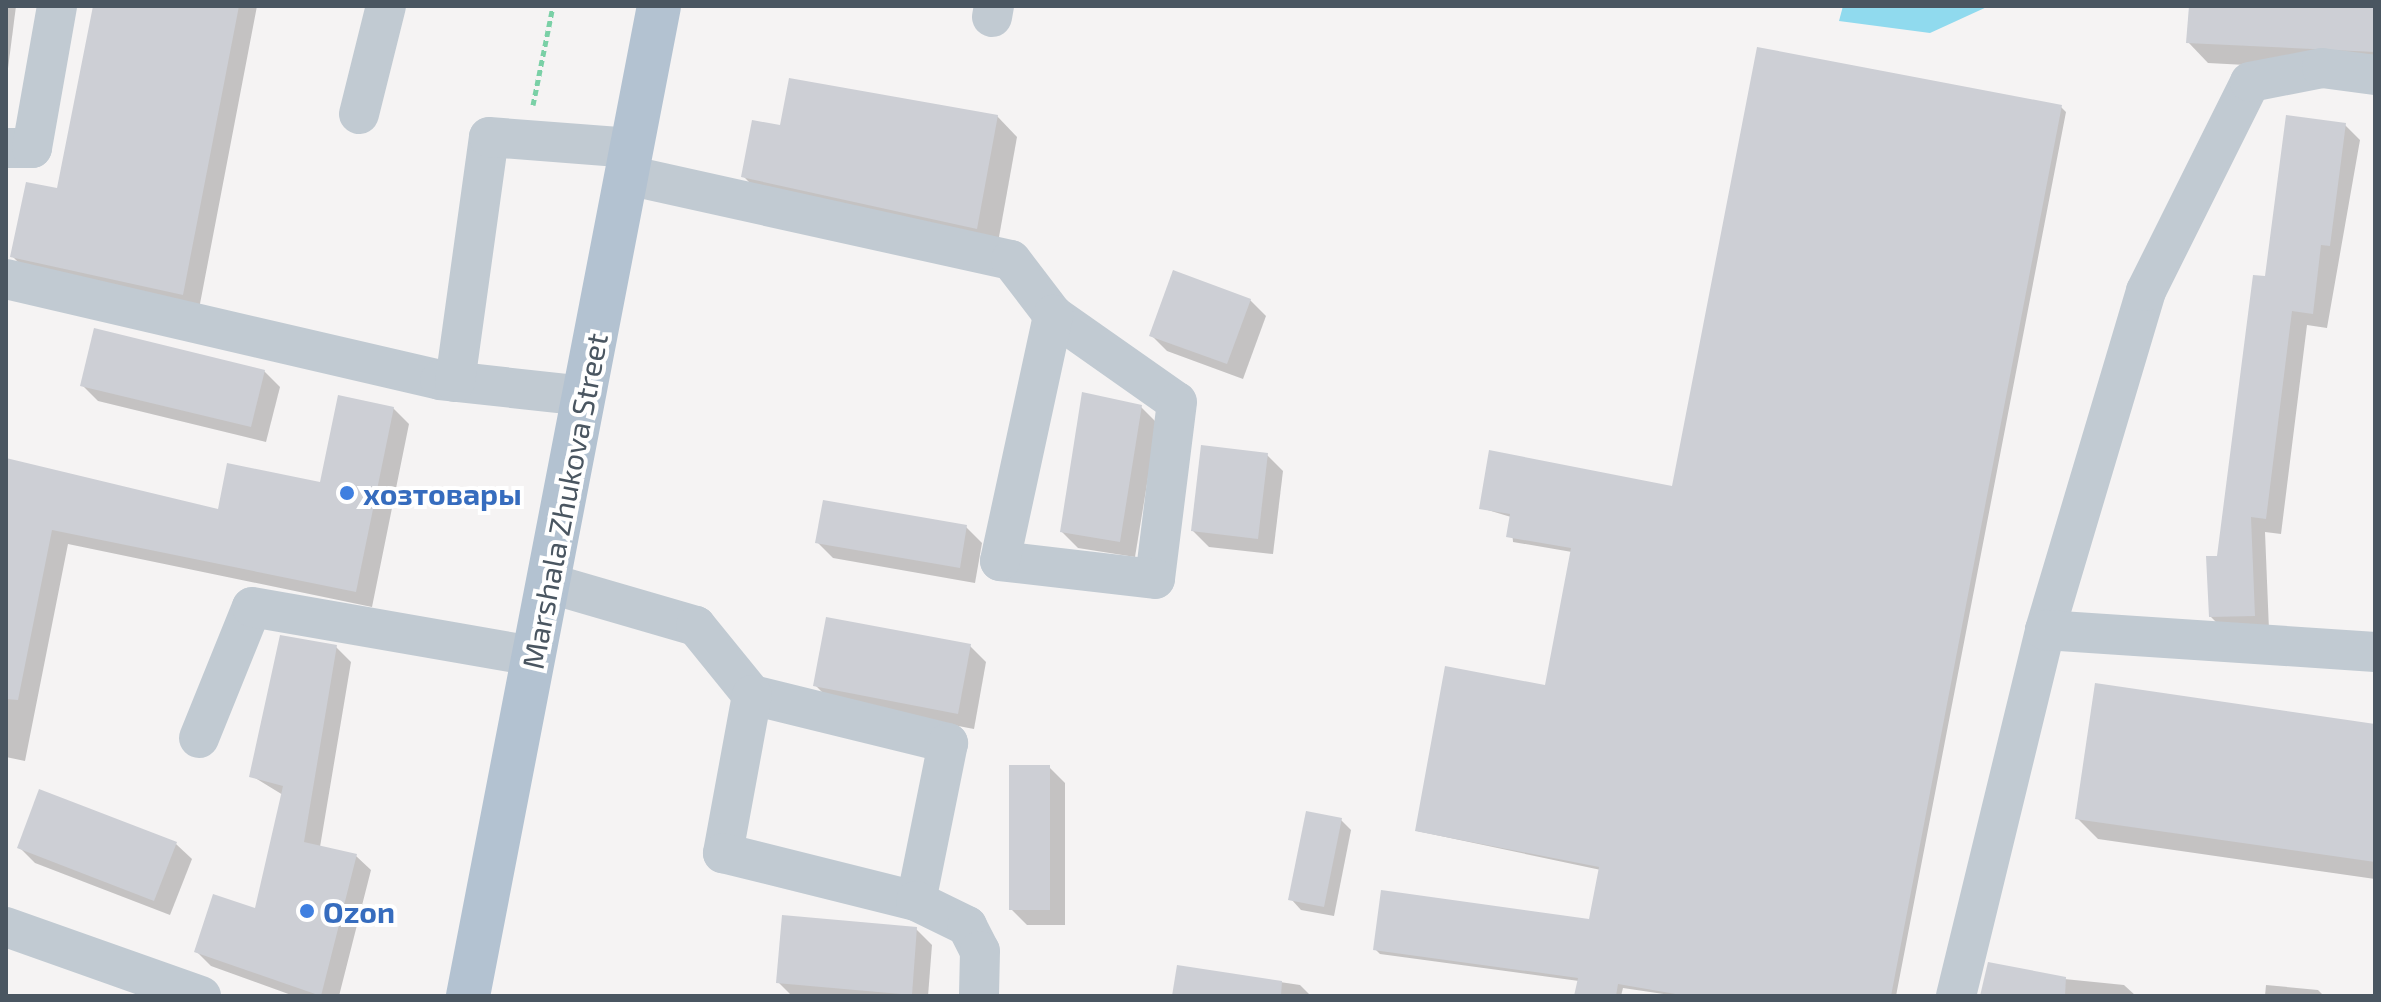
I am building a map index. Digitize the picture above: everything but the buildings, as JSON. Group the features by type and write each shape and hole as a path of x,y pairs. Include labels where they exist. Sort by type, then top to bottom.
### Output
{"main road":[{"name":"Marshala Zhukova Street","path":"468,996 659,6"}],"street":[{"path":"6,148 32,148 57,6"},
{"path":"359,114 386,6"},
{"path":"1956,996 2045,630 2146,291 2250,82 2322,68 2375,75"},
{"path":"455,382 489,137 629,161 1011,260 1053,315 1177,402 1155,579 1000,561 1053,315"},
{"path":"6,279 455,382 584,396"},
{"path":"548,583 696,626 752,695 948,743 916,901"},
{"path":"199,738 252,607 534,656"},
{"path":"2045,630 2375,652"},
{"path":"752,695 723,853 916,901 967,926 980,951 979,996"},
{"path":"6,927 201,996"}],"water":[{"path":"1843,6 1989,6 1930,33 1839,21"}],"place":[{"name":"хозтовары","path":"347,493"},
{"name":"Ozon","path":"307,911"}]}
